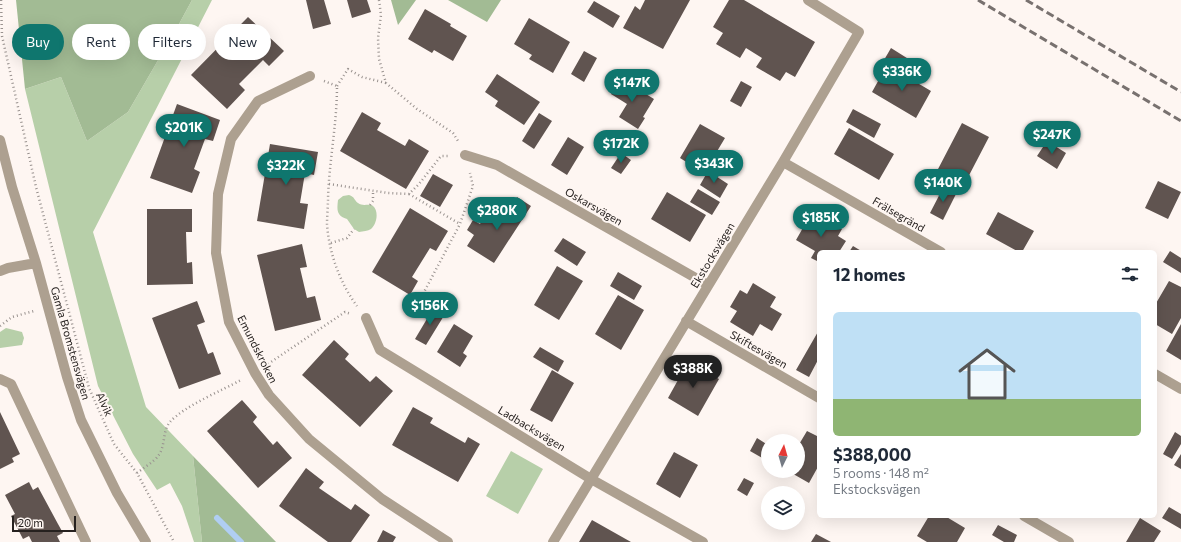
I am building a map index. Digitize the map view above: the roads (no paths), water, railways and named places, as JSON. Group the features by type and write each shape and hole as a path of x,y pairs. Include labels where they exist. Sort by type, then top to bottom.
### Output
{"street":[{"name":"Ekstocksvägen","path":"553,542 859,32 808,0"},
{"name":"Emundskroken","path":"310,76 258,101 231,139 218,194 216,253 229,322 255,372 269,395 309,439 382,499 448,542"},
{"name":"Gamla Bromstensvägen","path":"0,140 12,187 36,263 67,377 81,420 117,493 146,542"},
{"name":"Oskarsvägen","path":"465,155 497,165 708,285"},
{"name":"Frälsegränd","path":"782,162 937,250"},
{"path":"0,271 36,263"},
{"name":"Ladbacksvägen","path":"366,318 380,350 591,479 703,542"},
{"name":"Skiftesvägen","path":"686,321 817,397"},
{"path":"1157,375 1181,389"},
{"path":"0,379 11,384 86,542"},
{"path":"1027,518 1069,542"}],"waterway":[{"path":"217,518 241,542"}],"railway":[{"path":"978,0 1181,121"},
{"path":"1026,0 1181,92"}]}
